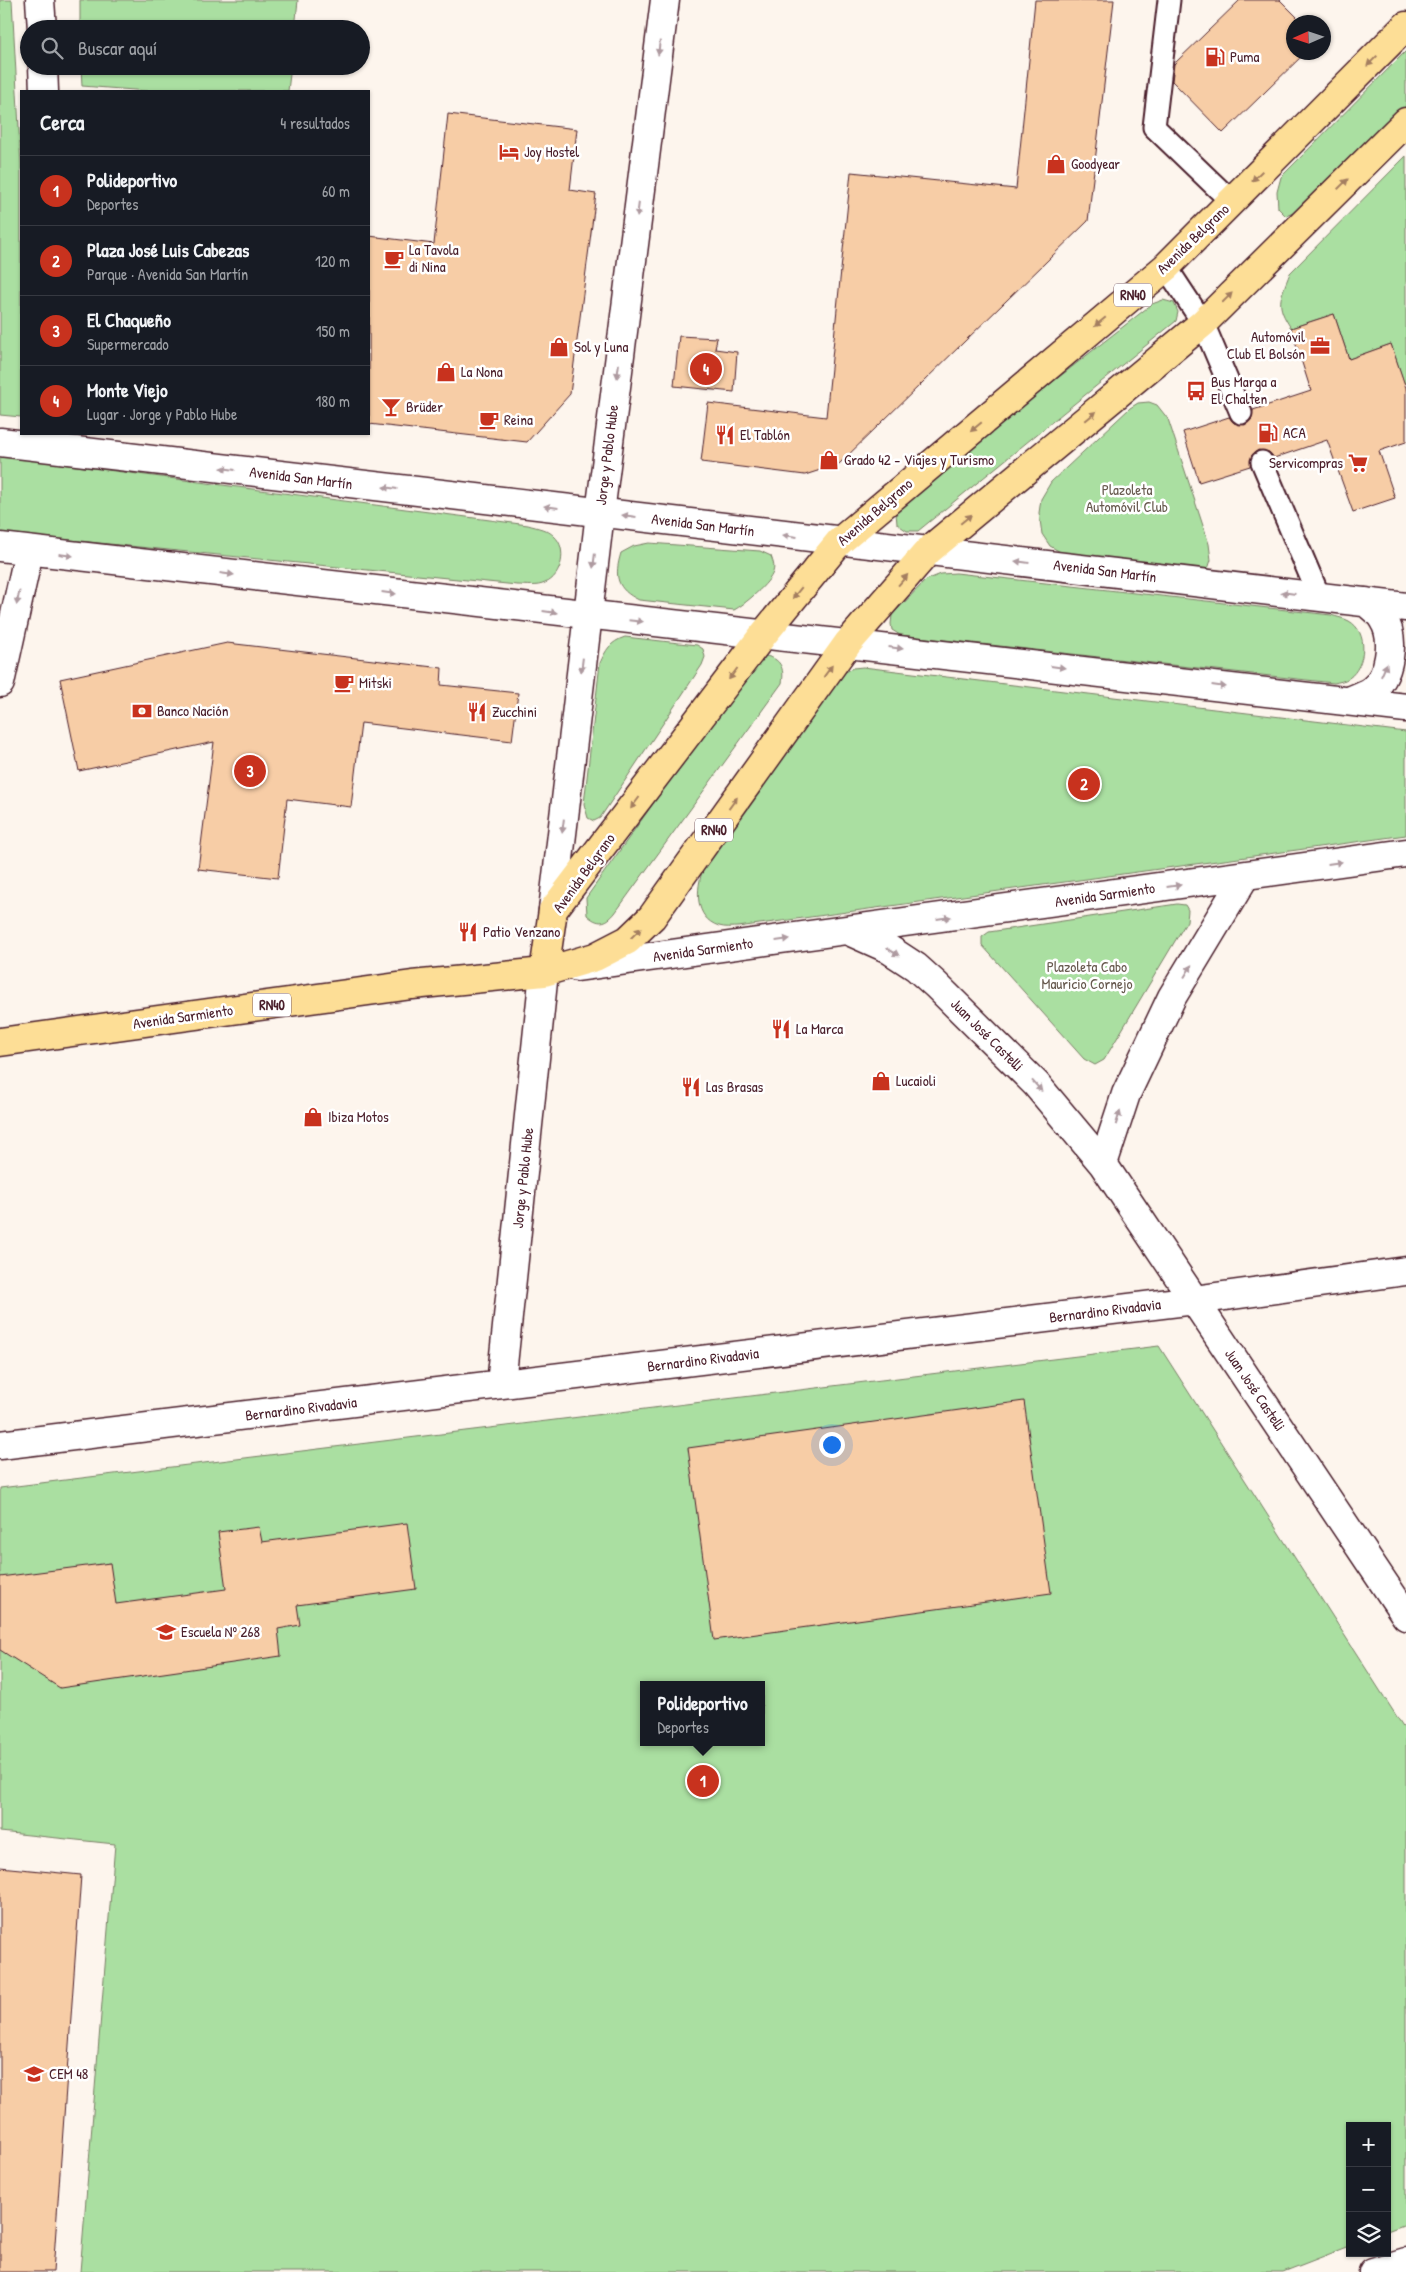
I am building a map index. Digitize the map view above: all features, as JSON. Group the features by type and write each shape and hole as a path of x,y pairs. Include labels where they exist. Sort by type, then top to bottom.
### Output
{"highway":[{"name":"Avenida Belgrano","path":"544,972 553,910 763,635 838,542 1166,267 1406,26"},
{"name":"RN40","path":"544,972 595,957 628,940 652,917 848,643 928,551 1203,322 1406,122"},
{"name":"Avenida Sarmiento","path":"0,1042 402,986 544,972"}],"street":[{"path":"40,0 41,20"},
{"name":"Jorge y Pablo Hube","path":"553,910 600,513 665,0"},
{"path":"43,75 44,90"},
{"name":"Avenida San Martín","path":"0,442 59,442 600,513 1406,607"},
{"path":"0,547 588,616 848,643 1406,708"},
{"path":"0,683 29,551"},
{"path":"1349,701 1372,690 1383,674 1390,656 1389,635 1383,619 1366,602"},
{"name":"Avenida Sarmiento","path":"544,972 1406,853"},
{"path":"1103,1164 1126,1094 1172,997 1245,876"},
{"name":"Juan José Castelli","path":"849,931 887,948 916,967 936,985 1036,1084 1103,1164 1406,1616"},
{"name":"Jorge y Pablo Hube","path":"501,1384 544,972"},
{"name":"Bernardino Rivadavia","path":"0,1445 1195,1300 1406,1270"},
{"path":"1373,2272 1406,2262"}],"lane":[{"path":"1170,0 1154,127 1232,202"},
{"path":"1166,267 1203,322 1241,413"},
{"path":"1262,462 1319,596"}],"green space":[{"path":"0,0 12,0 20,147 20,417 0,415"},
{"path":"80,0 298,0 296,20 80,20"},
{"path":"1406,51 1406,108 1312,200 1298,211 1286,216 1278,208 1277,192 1281,177"},
{"path":"81,75 290,75 288,90 134,90 82,86"},
{"path":"1406,156 1406,383 1404,383 1391,344 1349,359 1334,314 1291,328 1283,313 1281,301 1290,273"},
{"path":"1163,300 1174,303 1178,312 1176,321 918,531 907,531 897,524 896,513 900,502 1152,304"},
{"name":"Plazoleta Automóvil Club","path":"1149,402 1157,405 1168,419 1209,544 1211,560 1208,569 1199,573 1064,554 1050,546 1042,534 1039,513 1041,499 1051,482 1130,408 1138,403"},
{"path":"0,456 528,525 545,530 554,536 561,548 561,562 556,575 551,580 542,584 517,585 0,533"},
{"path":"649,543 760,551 771,556 774,570 762,588 734,610 639,600 631,596 621,586 618,575 619,561 621,553 634,546"},
{"path":"956,573 1331,615 1347,620 1355,626 1360,633 1362,641 1362,658 1355,673 1344,681 1334,683 900,635 892,630 892,615 926,580 941,574"},
{"path":"625,637 697,645 703,649 705,657 702,665 600,818 594,821 588,818 584,804 600,663 609,647"},
{"path":"765,656 778,661 783,673 782,683 615,913 602,922 591,918 587,915 586,898 748,670 756,661"},
{"path":"863,667 1406,732 1406,835 738,927 721,927 711,922 705,917 699,902 699,885 703,869 842,674 853,668"},
{"name":"Plazoleta Cabo Mauricio Cornejo","path":"1177,904 1185,905 1188,910 1187,921 1104,1060 1095,1065 1084,1059 982,945 982,937 989,932"},
{"path":"1159,1346 1406,1731 1406,2224 1391,2230 1391,2122 1346,2122 1346,2248 1283,2272 80,2272 115,1844 0,1832 0,1488"}],"building":[{"path":"1035,0 1114,0 1088,221 839,464 805,475 701,462 708,403 826,417 851,172 1016,189"},
{"path":"1240,0 1280,0 1295,15 1286,15 1286,60 1298,60 1223,133 1172,81 1174,64"},
{"path":"448,114 577,129 570,190 596,194 570,394 527,442 370,424 370,236 434,244"},
{"path":"1334,314 1349,359 1391,344 1406,388 1406,442 1379,451 1395,498 1353,512 1327,440 1274,458 1269,452 1258,450 1252,455 1250,466 1199,482 1183,432 1229,417 1234,423 1245,425 1251,420 1253,410 1311,391 1291,328"},
{"path":"679,336 717,338 715,349 737,352 734,392 674,386"},
{"path":"227,643 442,668 441,685 518,693 512,741 361,723 351,807 287,799 278,878 198,869 214,742 79,771 60,679"},
{"path":"1024,1401 1051,1593 714,1640 688,1448"},
{"path":"407,1523 416,1589 297,1605 300,1625 278,1629 281,1656 60,1688 0,1650 0,1577 110,1563 116,1604 226,1589 218,1532 259,1527 262,1542"},
{"name":"CEM 48","path":"0,1867 81,1875 53,2272 0,2272"}],"place":[{"name":"Puma","path":"1215,57"},
{"name":"Joy Hostel","path":"509,152"},
{"name":"Goodyear","path":"1056,164"},
{"name":"La Tavola di Nina","path":"394,259"},
{"name":"Automóvil Club El Bolsón","path":"1320,346"},
{"name":"Sol y Luna","path":"559,347"},
{"name":"Monte Viejo","path":"706,369"},
{"name":"La Nona","path":"446,372"},
{"name":"Bus Marga a El Chalten","path":"1196,391"},
{"name":"Brüder","path":"391,407"},
{"name":"Reina","path":"489,420"},
{"name":"ACA","path":"1268,433"},
{"name":"El Tablón","path":"725,435"},
{"name":"Grado 42 - Viajes y Turismo","path":"829,460"},
{"name":"Servicompras","path":"1358,463"},
{"name":"Mitski","path":"344,683"},
{"name":"Banco Nación","path":"142,711"},
{"name":"Zucchini","path":"477,712"},
{"name":"El Chaqueño","path":"250,771"},
{"name":"Plaza José Luis Cabezas","path":"1084,784"},
{"name":"Patio Venzano","path":"468,932"},
{"name":"La Marca","path":"781,1029"},
{"name":"Lucaioli","path":"881,1081"},
{"name":"Las Brasas","path":"691,1087"},
{"name":"Ibiza Motos","path":"313,1117"},
{"name":"Escuela Nº 268","path":"166,1632"},
{"name":"Polideportivo","path":"703,1781"},
{"name":"CEM 48","path":"34,2074"}]}
